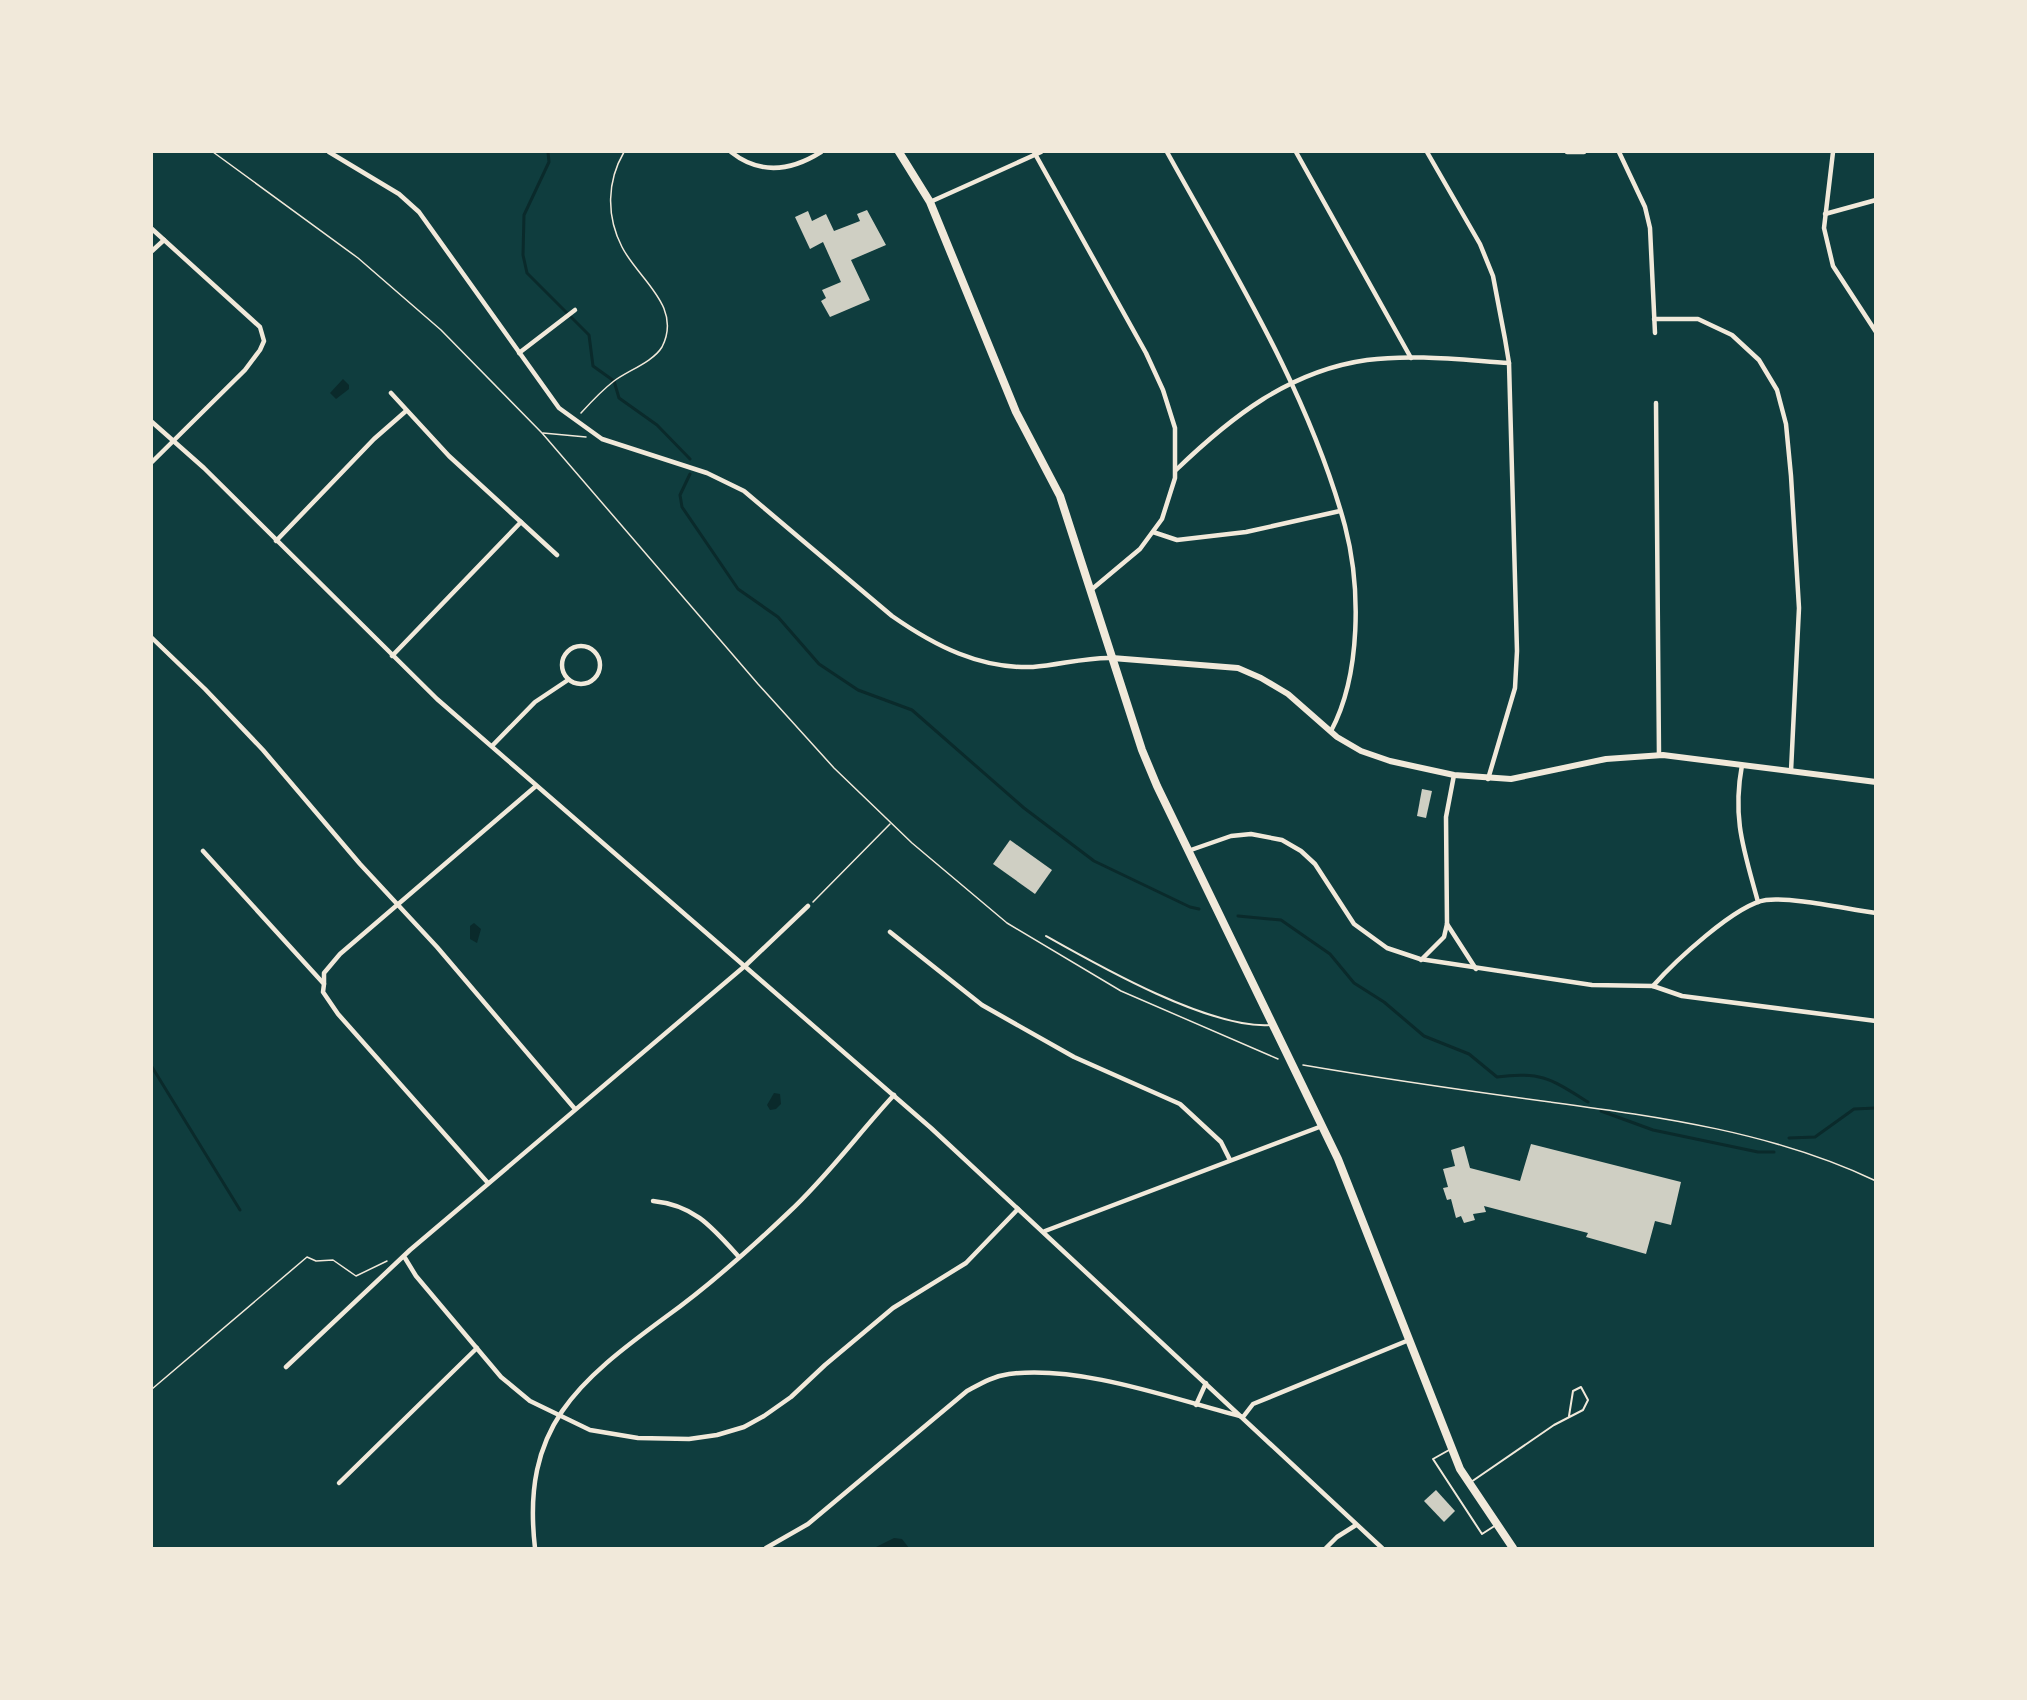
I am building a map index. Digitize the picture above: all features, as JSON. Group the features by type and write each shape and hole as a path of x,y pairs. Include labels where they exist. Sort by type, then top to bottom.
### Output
{"main road":[{"path":"898,152 930,202 1016,412 1060,496 1142,750 1188,851 1338,1159 1451,1449 1496,1525 1513,1548"}],"street":[{"path":"329,152 399,194 420,212 559,408 575,421 602,439 699,470 744,491 892,616 912,630 953,652 984,664 1009,666 1034,667 1113,658 1238,668 1288,694 1331,731 1361,751 1388,760 1454,775 1511,778 1612,758 1659,755 1875,782"},
{"path":"731,152 751,164 774,169 800,164 821,152"},
{"path":"930,202 1036,152 1164,390 1175,428 1176,470 1168,505 1153,532 1116,572 1091,590"},
{"path":"1167,152 1261,324 1291,385 1332,482 1346,528 1354,585 1354,633 1348,684 1331,731"},
{"path":"1296,152 1411,358"},
{"path":"1427,152 1480,244 1493,276 1509,363 1517,651 1515,688 1488,778"},
{"path":"1567,152 1584,152"},
{"path":"1619,152 1645,207 1650,228 1655,333"},
{"path":"1833,152 1824,228 1833,266 1873,324 1875,332"},
{"path":"1825,214 1875,200"},
{"path":"152,229 260,327 264,341 245,370 152,462"},
{"path":"152,250 164,240"},
{"path":"519,352 574,309"},
{"path":"1654,319 1698,319 1732,334 1759,360 1777,390 1785,424 1791,476 1799,608 1791,771"},
{"path":"1176,470 1229,420 1258,400 1317,374 1366,360 1411,358 1509,363"},
{"path":"391,393 449,456 557,555"},
{"path":"1656,403 1659,755"},
{"path":"276,540 374,439 406,411"},
{"path":"152,422 276,540 437,699 894,1095 1045,1231 1382,1548"},
{"path":"1153,532 1177,540 1246,532 1340,511"},
{"path":"392,656 520,522"},
{"path":"152,638 251,738 360,864 398,903 575,1109"},
{"path":"492,746 535,702 568,680 586,682 596,677 601,666 597,654 580,647 568,652 562,663 568,680"},
{"path":"1742,765 1736,804 1737,821 1758,902"},
{"path":"1421,960 1444,937 1447,924 1446,816 1454,775"},
{"path":"488,1184 338,1014 323,992 324,973 340,954 536,786"},
{"path":"1188,851 1231,836 1251,834 1282,840 1301,851 1315,864 1354,924 1388,948 1421,960 1616,987 1653,986 1682,996 1875,1021"},
{"path":"203,851 324,984"},
{"path":"1653,986 1675,961 1746,906 1758,902 1774,900 1875,913"},
{"path":"286,1367 405,1258 410,1250 746,965 808,906"},
{"path":"1447,924 1476,969"},
{"path":"890,932 982,1005 1074,1057 1180,1104 1221,1142 1230,1160"},
{"path":"535,1548 532,1489 536,1469 559,1416 577,1390 610,1357 667,1316 789,1212 894,1095"},
{"path":"1045,1231 1322,1126"},
{"path":"653,1201 674,1203 692,1212 715,1230 738,1256"},
{"path":"405,1258 416,1276 501,1377 530,1401 590,1430 638,1438 689,1439 717,1435 744,1427 788,1399 893,1308 966,1263 1018,1209"},
{"path":"1243,1417 1253,1404 1408,1340"},
{"path":"339,1483 477,1348"},
{"path":"766,1548 808,1524 966,1391 993,1377 1010,1374 1039,1374 1110,1381 1243,1417"},
{"path":"1196,1405 1206,1383"},
{"path":"1326,1548 1356,1525"}],"lane":[{"path":"1046,936 1190,1009 1243,1022 1272,1025"},
{"path":"1470,1483 1569,1416 1583,1410 1588,1400 1581,1387 1573,1391 1569,1416"},
{"path":"1451,1449 1432,1459 1482,1534 1496,1525"}],"path":[{"path":"213,152 358,258 441,330 542,433 758,684 834,768 890,824 1007,923 1121,991 1267,1056 1291,1063 1444,1088 1677,1119 1749,1136 1843,1165 1875,1180"},
{"path":"575,421 615,380 661,348 666,332 666,310 654,289 622,248 612,216 610,189 615,167 624,152"},
{"path":"542,433 602,439"},
{"path":"808,906 890,824"},
{"path":"152,1389 307,1257 316,1261 333,1260 357,1276 391,1258"}],"water":[{"path":"343,379 349,385 349,389 336,399 330,393"},
{"path":"474,923 481,929 477,943 470,939 470,926"},
{"path":"774,1093 780,1094 781,1104 776,1109 770,1110 767,1105"},
{"path":"894,1538 902,1539 909,1548 874,1548"}],"building":[{"path":"867,210 886,245 851,260 870,300 830,317 821,301 826,298 822,290 841,282 823,242 810,249 795,217 808,211 812,221 826,214 834,231 860,221 857,214"},
{"path":"1422,789 1432,791 1426,818 1417,816"},
{"path":"1010,840 1052,870 1035,894 993,864"},
{"path":"1531,1144 1681,1182 1671,1225 1655,1221 1646,1254 1586,1237 1588,1233 1484,1206 1486,1212 1473,1214 1475,1220 1464,1223 1461,1216 1456,1218 1451,1199 1447,1200 1443,1188 1448,1187 1443,1169 1455,1166 1451,1150 1464,1146 1470,1168 1520,1181"},
{"path":"1436,1490 1455,1511 1444,1522 1424,1501"}],"waterway":[{"path":"548,152 549,162 524,215 523,255 527,273 589,335 593,366 614,381 619,398 657,425 690,459"},
{"path":"690,474 680,495 682,507 738,589 778,617 819,664 858,690 912,710 1024,808 1094,861 1190,907 1199,909"},
{"path":"1238,916 1281,920 1330,954 1354,983 1384,1002 1424,1036 1469,1054 1497,1077 1535,1076 1555,1082 1588,1102"},
{"path":"152,1067 240,1210"},
{"path":"1789,1138 1815,1137 1854,1109 1876,1108"},
{"path":"1601,1111 1653,1130 1758,1152 1774,1152"}]}
